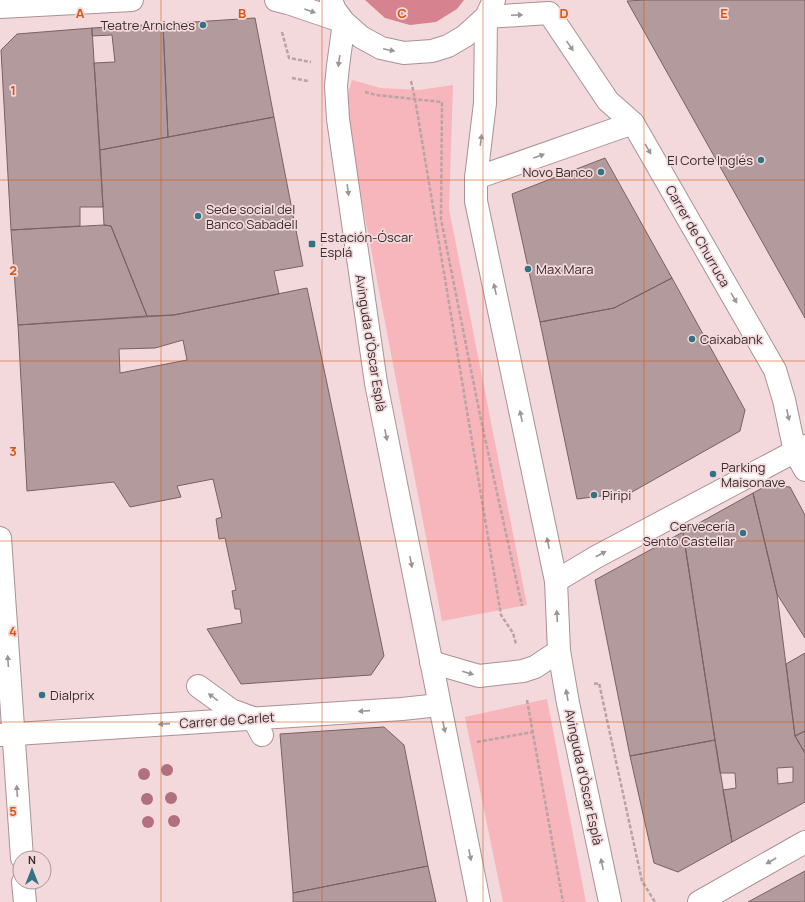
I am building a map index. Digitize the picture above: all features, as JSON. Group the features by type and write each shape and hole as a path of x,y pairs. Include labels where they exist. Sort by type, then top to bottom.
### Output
{"main road":[{"path":"0,7 132,0"},
{"path":"331,0 335,10 344,22 361,37 381,48 404,53 432,51 448,46 465,36 490,8"},
{"path":"282,2 344,22"},
{"name":"Carrer de Churruca","path":"490,8 555,7 608,101 632,123 775,370 802,456"},
{"name":"Avinguda d'Òscar Esplà","path":"490,8 485,103 476,178 476,201 556,581 559,651 568,703 610,902"},
{"name":"Avinguda d'Òscar Esplà","path":"344,22 337,76 338,119 376,382 479,902"},
{"path":"476,178 632,123"},
{"path":"556,581 596,557 802,456"},
{"path":"0,538 7,735 21,850"},
{"path":"431,662 479,676 523,671 535,666 559,651"},
{"path":"198,686 257,727"},
{"name":"Carrer de Carlet","path":"7,735 257,727 439,705"},
{"path":"699,902 805,842"},
{"path":"24,890 25,902"}],"path":[{"path":"282,2 282,32 289,58 337,76 376,95 442,102 441,219 481,420 522,606"},
{"path":"292,78 337,76"},
{"path":"411,79 501,615 513,633 523,671 563,902"}],"shaded area":[{"path":"365,0 464,0 457,9 436,22 410,25 385,18"},
{"path":"352,80 381,88 419,90 453,85 449,209 527,605 442,621 344,107"},
{"path":"547,699 586,902 503,902 465,717"}],"building":[{"name":"El Corte Inglés","path":"805,0 805,318 627,1"},
{"path":"255,18 274,117 168,137 163,24"},
{"path":"163,24 168,137 100,150 94,63 115,62 112,35 92,36 92,28"},
{"path":"92,28 103,207 80,207 80,226 11,230 1,50 17,34"},
{"name":"Sede social del Banco Sabadell","path":"274,117 303,266 274,271 279,294 174,315 147,316 111,226 104,225 100,150"},
{"path":"605,158 672,278 614,308 540,322 512,194"},
{"path":"104,225 111,226 147,316 18,325 11,230"},
{"path":"672,278 745,410 740,431 632,492 577,499 540,322 614,308"},
{"path":"307,288 384,656 371,675 241,684 207,629 242,623 240,609 235,609 232,591 236,590 225,538 219,539 216,519 222,517 213,479 177,486 181,497 130,507 114,482 27,491 18,325 174,315","holes":["183,340 187,360 120,373 119,349 155,348"]},
{"path":"768,485 790,487 805,515 805,638 777,594 753,493"},
{"path":"753,493 777,594 795,736 805,753 805,802 732,842 723,790 736,788 735,773 720,773 683,532","holes":["793,767 793,782 778,784 777,768"]},
{"path":"683,532 715,740 630,756 595,580"},
{"path":"805,653 805,731 795,736 786,664"},
{"path":"384,727 404,745 428,866 293,893 280,734"},
{"path":"805,731 805,753 795,736"},
{"path":"715,740 732,842 678,872 654,863 630,756"},
{"path":"428,866 436,902 293,902 293,893"},
{"path":"805,871 805,902 748,902"}],"place":[{"name":"Teatre Arniches","path":"203,25"},
{"name":"El Corte Inglés","path":"761,160"},
{"name":"Novo Banco","path":"601,172"},
{"name":"Sede social del Banco Sabadell","path":"198,216"},
{"name":"Estación-Óscar Esplá","path":"312,244"},
{"name":"Max Mara","path":"528,269"},
{"name":"Caixabank","path":"692,339"},
{"name":"Parking Maisonave","path":"713,474"},
{"name":"Piripi","path":"594,495"},
{"name":"Cervecería Sento Castellar","path":"743,533"},
{"name":"Dialprix","path":"42,695"}]}
